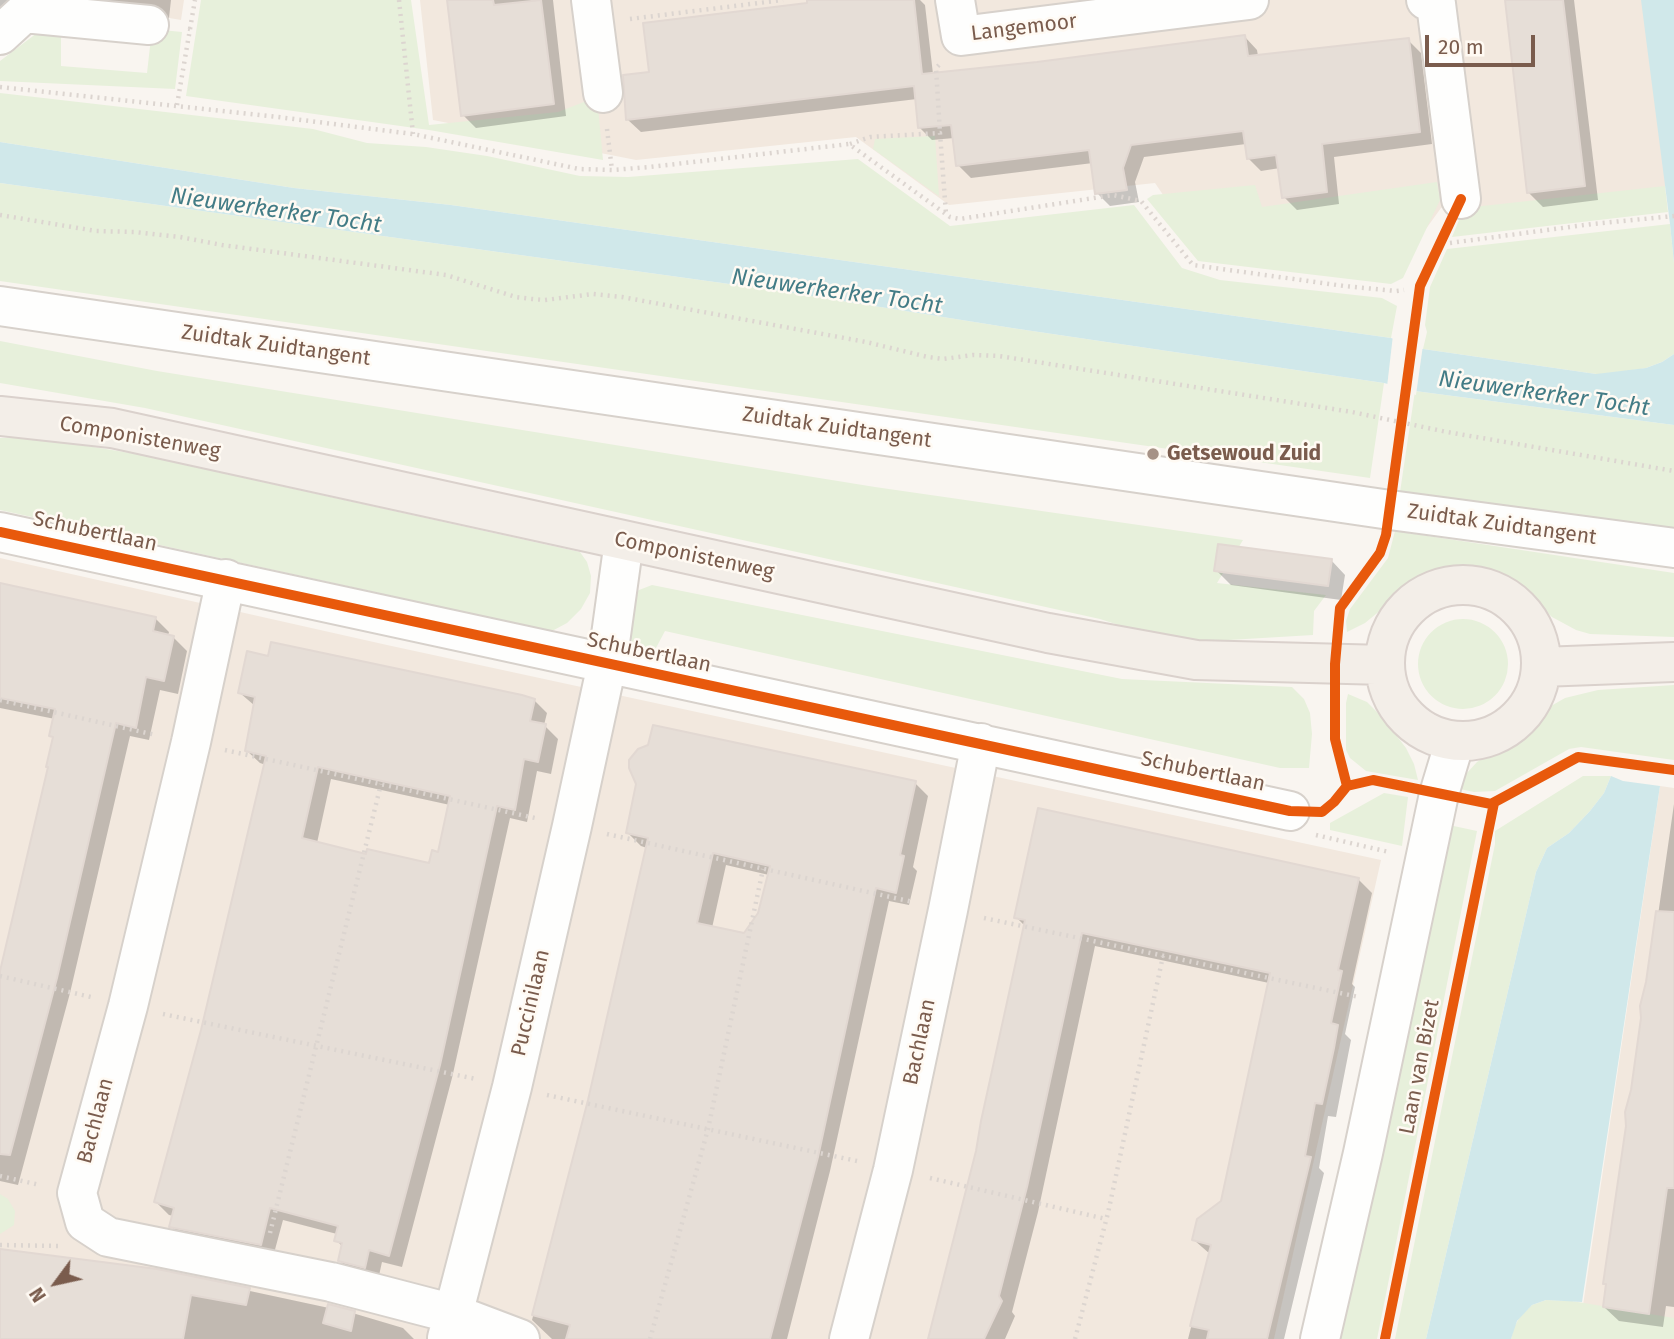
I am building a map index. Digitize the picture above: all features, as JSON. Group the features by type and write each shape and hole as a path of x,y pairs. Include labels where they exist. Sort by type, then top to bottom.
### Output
{"main road":[{"name":"Componistenweg","path":"3,417 112,428 1048,633 1196,660 1385,665"},
{"path":"1464,585 1488,589 1511,601 1528,619 1539,642 1541,667 1538,688 1528,707 1514,723 1496,735 1476,741 1455,741 1433,736 1413,724 1398,708 1388,687 1385,665 1388,640 1399,618 1417,600 1439,589 1464,585"},
{"path":"1541,667 1674,662"}],"street":[{"name":"Langemoor","path":"958,18 1249,0"},
{"path":"1426,0 1436,4 1461,200"},
{"path":"592,12 603,93"},
{"path":"0,35 24,13 149,25"},
{"name":"Zuidtak Zuidtangent","path":"0,306 1390,510 1674,548"},
{"name":"Schubertlaan","path":"0,532 981,743 1301,823"},
{"name":"Schubertlaan","path":"607,664 624,541"},
{"name":"Bachlaan","path":"226,579 191,743 128,1006 77,1192 85,1222 108,1237 331,1282 450,1327 520,1339"},
{"name":"Puccinilaan","path":"450,1327 512,1087 607,664"},
{"name":"Laan van Bizet","path":"1320,1339 1424,861 1444,773 1455,741"},
{"name":"Bachlaan","path":"849,1339 893,1170 981,743"}],"path":[{"path":"190,29 195,0"},
{"path":"398,0 413,134"},
{"path":"592,12 783,0"},
{"path":"946,215 936,68 958,18"},
{"path":"0,87 413,134 579,169 612,170 849,144 870,137 940,133"},
{"path":"849,144 946,215 960,219 1114,195 1141,201 1193,265 1344,286 1404,290"},
{"path":"1437,250 1461,200"},
{"path":"0,215 96,231 169,236 435,273 516,297 532,299 593,294 622,297 866,342 928,357 943,359 973,355 999,356 1304,404 1402,424 1674,471"},
{"path":"1450,243 1673,216"},
{"path":"0,700 162,736"},
{"path":"221,749 543,820"},
{"path":"263,1268 265,1249 381,784"},
{"path":"1301,823 1424,861"},
{"path":"602,833 924,905"},
{"path":"650,1339 708,1129 763,869"},
{"path":"976,916 1394,1004"},
{"path":"1075,1339 1106,1219 1163,956"},
{"path":"0,976 96,999"},
{"path":"151,1011 488,1082"},
{"path":"536,1093 859,1162"},
{"path":"927,1177 1106,1219"}],"shaded area":[{"path":"65,0 184,0 181,20"},
{"path":"420,0 1674,0 1665,187 1469,209 1441,208 1423,233 1199,248 1155,183 949,205 856,137 636,160 433,120"},
{"path":"0,558 387,645 1381,860 1274,1339 0,1339"},
{"path":"1660,786 1674,788 1674,1339 1578,1339"}],"green space":[{"path":"201,0 411,0 429,125 558,112 597,97 603,160 429,130 186,96"},
{"path":"152,29 182,32 175,89 0,81 0,61 37,33 61,36 61,66 147,73"},
{"path":"0,93 313,129 367,143 426,147 487,156 580,176 628,177 858,159 950,226 1134,205 1182,268 1220,280 1382,298 1397,306 1391,338 451,205 294,188 0,142"},
{"path":"935,136 939,196 873,149 875,139"},
{"path":"1437,182 1440,200 1403,278 1391,284 1198,261 1147,199 1153,195 1255,185 1262,207"},
{"path":"0,183 780,291 1384,383 1370,478 0,281"},
{"path":"1665,186 1668,212 1452,237 1464,208"},
{"path":"1670,224 1674,263 1674,354 1662,362 1646,368 1603,375 1423,349 1430,287 1447,249"},
{"path":"0,341 157,371 875,487 1243,540 1217,583 1326,595 1314,611 1313,635 1195,642 1150,635 1100,619 145,408 0,383"},
{"path":"1415,391 1674,425 1674,533 1400,492"},
{"path":"34,437 136,454 580,552 587,562 591,576 590,593 581,609 567,623 552,631 0,510 0,438"},
{"path":"1395,531 1674,573 1674,637 1590,634 1576,630 1552,617 1502,576 1458,568 1438,571 1415,582 1365,623 1347,632 1346,621 1350,609 1388,558"},
{"path":"652,585 1122,679 1292,687 1304,699 1310,713 1312,734 1309,768 1280,768 665,631 649,661 637,654 621,613 626,595"},
{"path":"1463,619 1480,623 1495,632 1504,647 1508,664 1504,681 1495,696 1480,705 1463,709 1446,705 1431,696 1422,681 1418,664 1422,647 1431,632 1446,623"},
{"path":"1674,685 1674,760 1581,747 1569,749 1495,791 1474,792 1460,789 1466,774 1477,762 1565,698 1598,690"},
{"path":"1348,694 1367,702 1383,718 1406,748 1418,780 1366,771 1350,758 1346,750"},
{"path":"1583,776 1611,776 1604,793 1590,811 1569,833 1547,848 1536,872 1426,1339 1395,1339 1495,844 1495,831"},
{"path":"1384,793 1408,797 1402,846 1330,830 1330,823"},
{"path":"1449,825 1477,831 1377,1339 1341,1339 1385,1146"},
{"path":"0,1194 8,1199 15,1211 14,1225 0,1234"},
{"path":"1546,1300 1572,1301 1674,1318 1674,1339 1511,1339 1521,1315 1532,1305"}],"water":[{"path":"1641,0 1674,0 1674,263 1670,224"},
{"name":"Nieuwerkerker Tocht","path":"0,142 294,188 451,205 1391,338 1423,349 1596,374 1646,368 1674,354 1674,425 1415,391 1384,383 780,291 0,183"},
{"path":"1611,776 1623,781 1660,786 1582,1302 1546,1300 1532,1305 1517,1321 1511,1339 1426,1339 1536,872 1547,848 1569,833 1590,811 1604,793"}],"pier":[{"path":"1393,335 1423,345 1416,395 1387,387"}],"building":[{"path":"447,0 493,0 494,5 541,0 554,104 461,116"},
{"path":"807,0 914,0 922,74 1245,35 1248,56 1409,38 1420,132 1322,144 1327,192 1282,198 1276,155 1247,159 1243,131 1131,145 1123,168 1127,190 1095,194 1089,150 956,166 951,125 918,128 914,86 626,120 623,75 649,72 643,23 807,3"},
{"path":"1505,0 1563,0 1585,186 1527,193"},
{"path":"1218,544 1332,559 1328,586 1214,571"},
{"path":"0,583 156,617 153,631 174,636 164,681 146,677 136,728 116,723 57,978 10,1155 0,1154 0,971 48,767 53,737 49,736 55,709 0,698"},
{"path":"271,642 522,695 535,699 530,721 546,724 538,762 524,759 515,810 497,806 440,1065 389,1256 369,1250 365,1268 338,1261 342,1243 334,1241 338,1226 270,1208 261,1245 169,1227 174,1208 154,1202 201,1030 266,756 245,751 255,697 238,693 247,651 268,656","holes":["318,767 450,796 438,852 432,850 429,863 367,849 366,854 302,838"]},
{"path":"653,725 916,781 900,855 904,856 896,893 876,888 818,1157 770,1339 566,1339 570,1325 532,1315 588,1100 648,838 626,833 636,784 629,768 629,760 638,749 648,745","holes":["713,853 770,866 758,913 744,933 697,923"]},
{"path":"1038,808 1359,878 1338,970 1342,971 1331,1023 1338,1025 1334,1048 1322,1104 1315,1103 1305,1156 1311,1157 1267,1339 1207,1339 1209,1330 1190,1326 1211,1245 1192,1240 1197,1219 1221,1201 1270,973 1082,933 1027,1187 999,1296 1002,1301 984,1339 928,1339 976,1151 1025,920 1014,918"},
{"path":"1656,911 1674,912 1674,1188 1667,1188 1649,1314 1603,1307 1606,1284 1603,1284 1626,1126 1625,1112 1631,1090 1641,1018 1640,1006"},
{"path":"0,1249 157,1269 250,1288 246,1305 191,1295 183,1339 0,1339"},
{"path":"328,1304 355,1311 351,1331 323,1323"}],"cycle path":[{"path":"1461,199 1420,286 1386,535 1380,553 1340,608 1335,664 1335,739 1347,786 1373,780 1491,804 1578,757 1674,770"},
{"path":"0,532 1290,811 1322,812 1347,786"},
{"path":"1385,1339 1494,803"}],"place":[{"name":"Getsewoud Zuid","path":"1153,454"}]}
